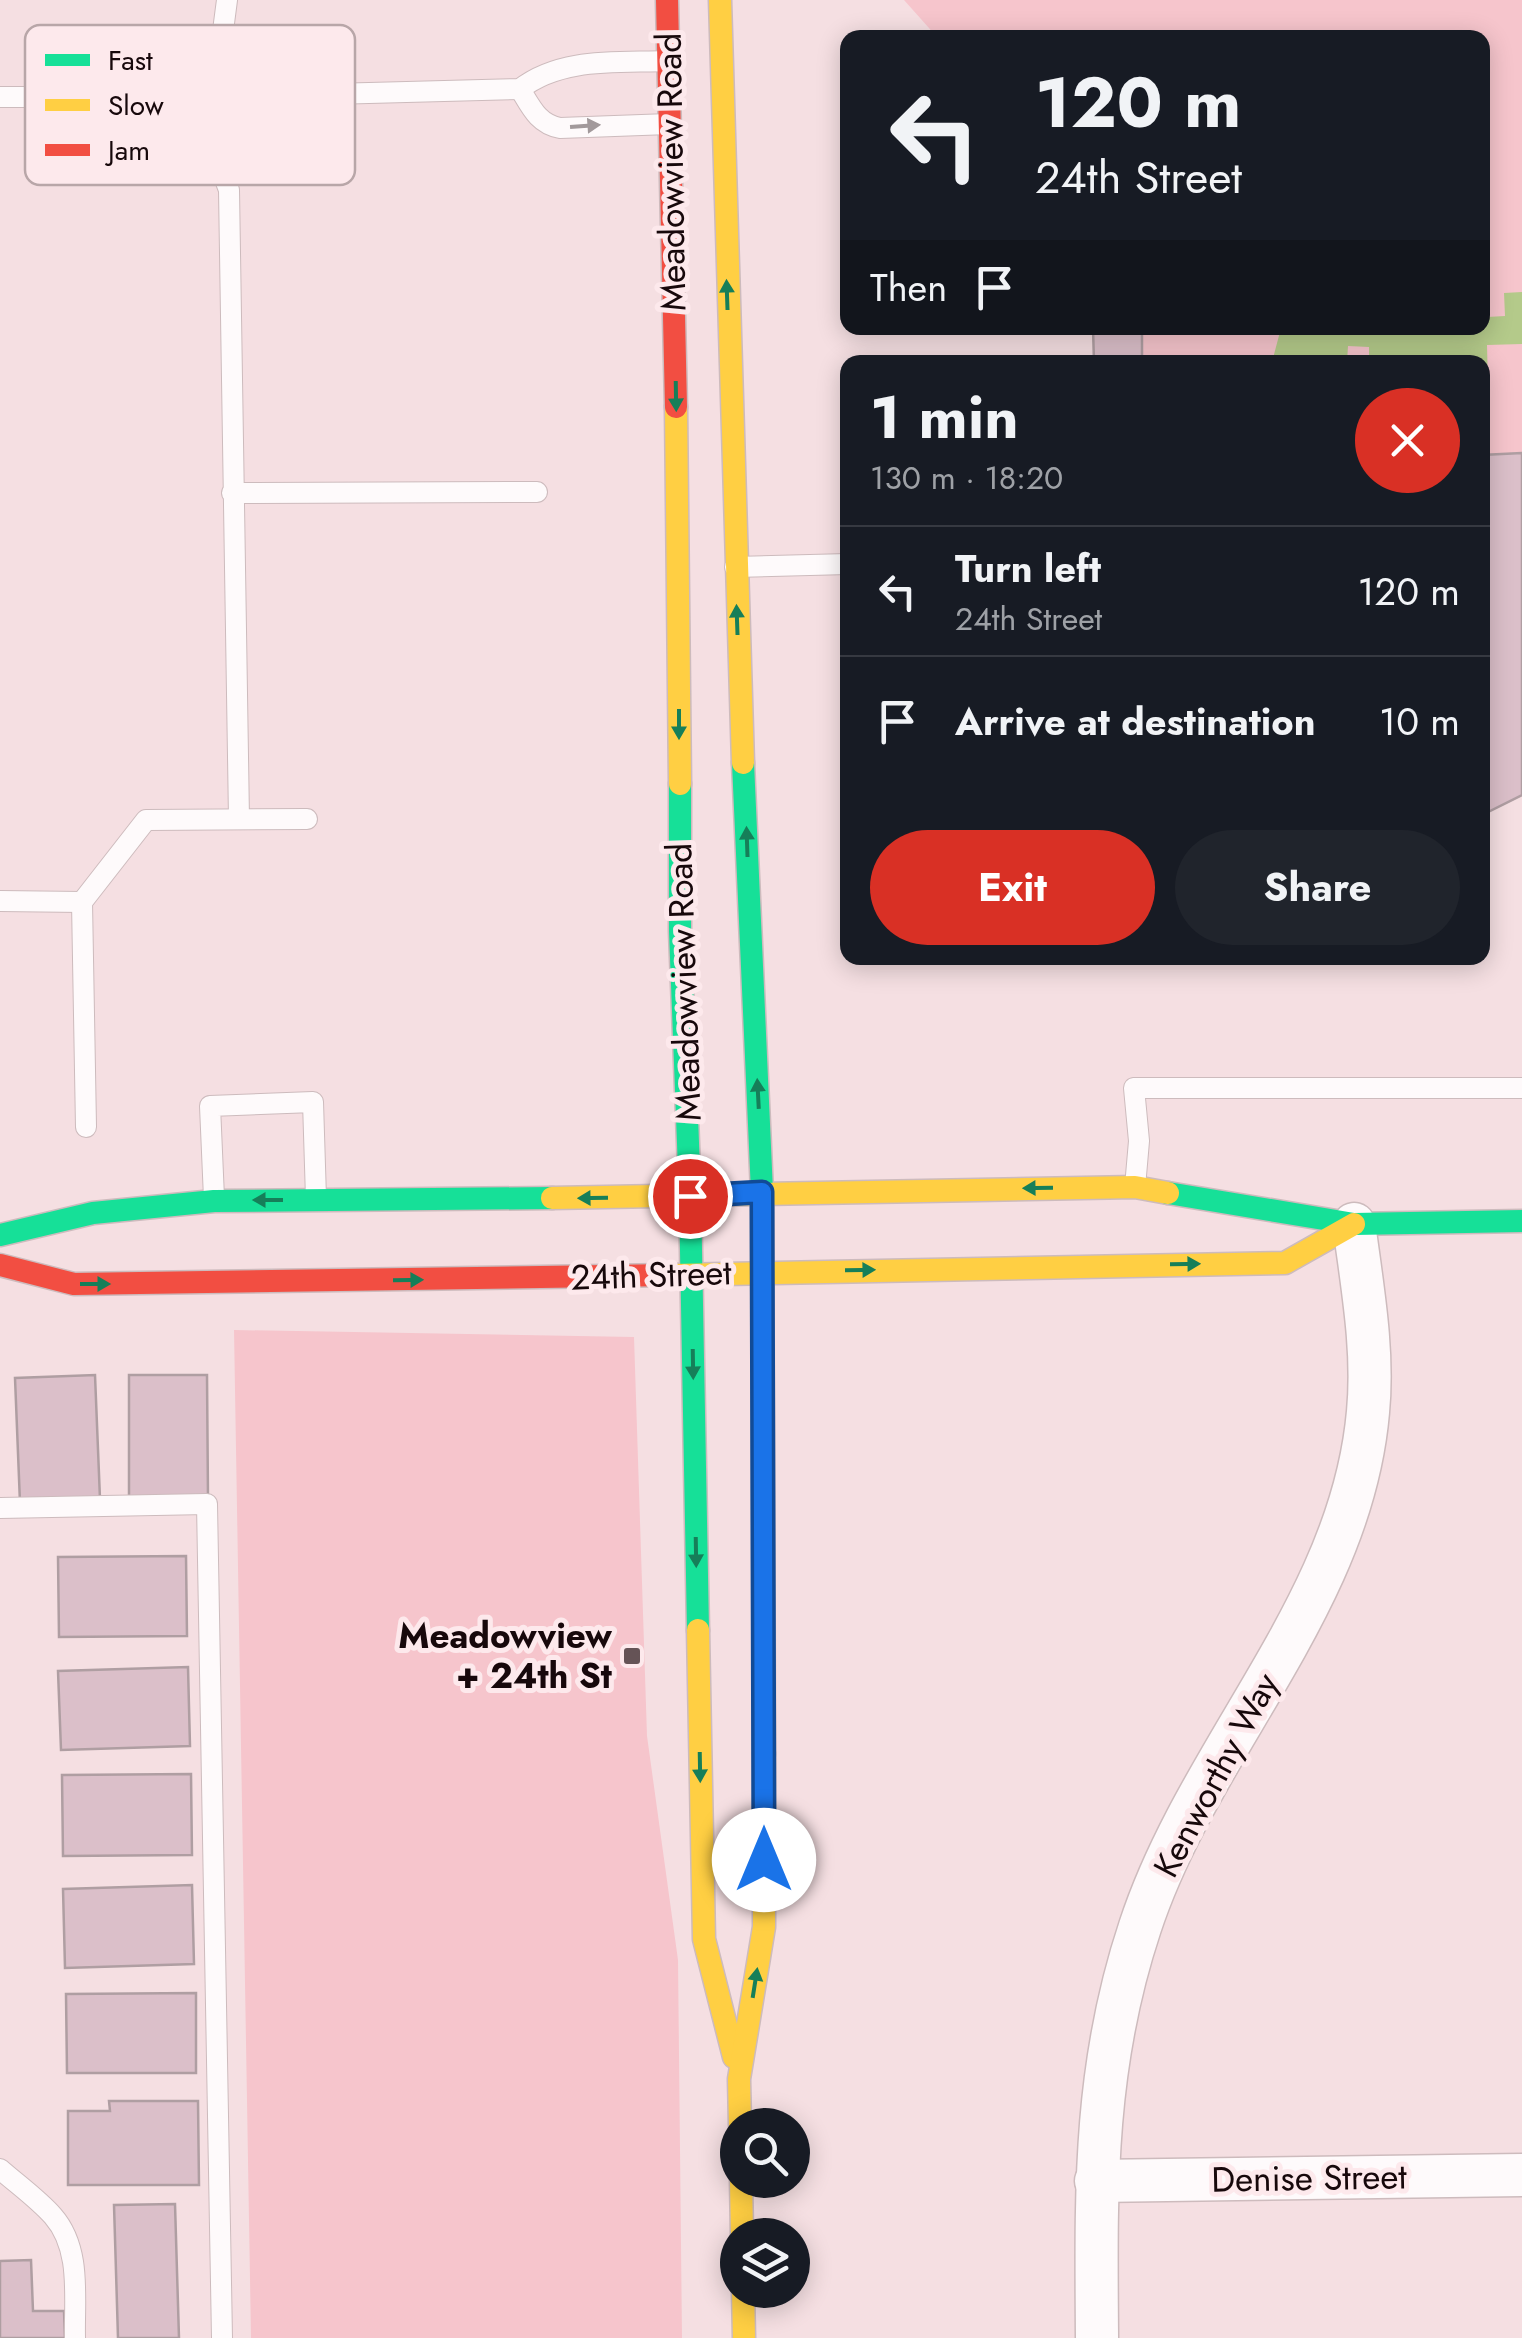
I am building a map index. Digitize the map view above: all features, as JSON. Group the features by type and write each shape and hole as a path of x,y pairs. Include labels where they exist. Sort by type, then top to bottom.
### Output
{"main road":[{"name":"Meadowview Road","path":"667,0 679,538 680,932 690,1196 704,1939 739,2079"},
{"name":"Meadowview Road","path":"720,0 735,566 762,1192 764,1927 739,2079 740,2108"},
{"name":"24th Street","path":"0,1235 92,1213 214,1201 1136,1187 1354,1224 1522,1220"},
{"name":"24th Street","path":"0,1264 74,1284 256,1284 1285,1263 1354,1224"},
{"path":"743,2308 744,2338"}],"street":[{"name":"Kenworthy Way","path":"1098,2338 1096,2181 1101,2096 1118,2002 1140,1924 1172,1848 1330,1562 1359,1474 1368,1411 1370,1354 1354,1224"},
{"name":"Denise Street","path":"1096,2181 1522,2174"}],"lane":[{"path":"224,25 227,0"},
{"path":"355,93 520,89 553,69 669,61"},
{"path":"520,89 547,125 560,128 670,124"},
{"path":"0,98 25,98"},
{"path":"227,185 240,819"},
{"path":"232,493 537,492"},
{"path":"735,566 840,564"},
{"path":"86,1126 82,902 146,820 307,819"},
{"path":"0,901 82,902"},
{"path":"1136,1187 1139,1141 1134,1088 1522,1088"},
{"path":"214,1201 210,1106 313,1102 316,1200"},
{"path":"0,1508 207,1504 222,2338"},
{"path":"0,2169 54,2217 68,2238 74,2262 75,2338"}],"shaded area":[{"path":"904,0 1522,0 1522,462 1490,464 1490,355 1094,355 1093,335 1490,335 1490,30 931,30"},
{"path":"1522,292 1522,344 1487,345 1487,355 1369,355 1369,347 1348,346 1347,355 1274,355 1279,335 1490,335 1490,317 1505,316 1504,293"},
{"path":"234,1330 634,1337 647,1736 678,1960 682,2338 251,2338"}],"building":[{"path":"1093,335 1142,335 1142,355 1094,355"},
{"path":"1522,453 1522,795 1490,811 1490,455"},
{"path":"95,1375 100,1499 20,1503 15,1378"},
{"path":"129,1375 207,1375 208,1499 129,1500"},
{"path":"186,1556 187,1636 59,1637 58,1557"},
{"path":"188,1667 190,1746 61,1750 58,1671"},
{"path":"191,1774 192,1855 63,1856 62,1775"},
{"path":"192,1885 194,1964 65,1968 63,1889"},
{"path":"196,1993 196,2073 67,2073 66,1994"},
{"path":"109,2101 198,2101 199,2185 68,2185 68,2111 110,2111"},
{"path":"175,2204 179,2338 118,2338 114,2205"},
{"path":"31,2260 33,2311 64,2311 65,2338 0,2338 0,2261"}],"traffic: fast":[{"path":"743,763 762,1192 764,1754"},
{"path":"680,784 680,931 690,1196 698,1630"},
{"path":"1168,1193 1354,1224 1522,1221"},
{"path":"0,1235 93,1213 214,1201 552,1198"}],"traffic: slow":[{"path":"720,0 743,763"},
{"path":"676,407 680,784"},
{"path":"552,1198 1135,1187 1168,1193"},
{"path":"671,1275 1285,1263 1354,1224"},
{"path":"698,1630 704,1939 734,2057"},
{"path":"740,2108 739,2079 764,1927 764,1754"},
{"path":"741,2198 742,2218"},
{"path":"743,2308 744,2338"}],"traffic: jam":[{"path":"667,0 676,407"},
{"path":"0,1265 74,1284 671,1275"}],"place":[{"name":"Meadowview + 24th St","path":"632,1656"}],"route":[{"path":"690,1196 762,1192 764,1860"}]}
